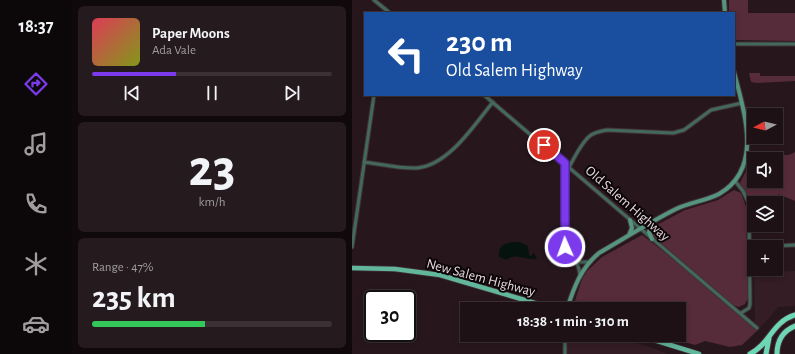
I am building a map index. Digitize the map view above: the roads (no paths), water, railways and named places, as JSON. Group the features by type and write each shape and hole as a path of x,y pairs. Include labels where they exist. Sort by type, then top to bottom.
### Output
{"highway":[{"path":"750,354 762,346 779,323 785,318 795,315"},
{"path":"777,354 777,347 780,338 787,330 795,326"},
{"path":"766,354 770,334"}],"main road":[{"path":"724,0 725,12"},
{"path":"569,302 580,275 589,262 599,252 680,208 720,193 735,181 741,173 745,164 747,153 745,121 735,76"},
{"path":"629,236 632,228 630,220"},
{"path":"652,222 649,232 652,239"},
{"name":"New Salem Highway","path":"352,268 395,269 440,275 531,302"},
{"path":"660,342 699,354"}],"street":[{"path":"374,0 389,12"},
{"path":"735,44 795,44"},
{"path":"352,247 374,96"},
{"name":"Old Salem Highway","path":"485,96 757,328"},
{"path":"364,162 416,168 432,163 450,152 493,102"},
{"path":"569,167 586,141 596,132 607,130 673,133 684,130 711,110 742,102"},
{"path":"565,163 565,247 577,262 580,275"},
{"path":"735,181 743,191 749,204 750,240"},
{"path":"783,246 795,245"},
{"path":"577,262 589,262"},
{"path":"741,313 749,308 750,304 750,276"},
{"path":"565,342 565,354"}]}
